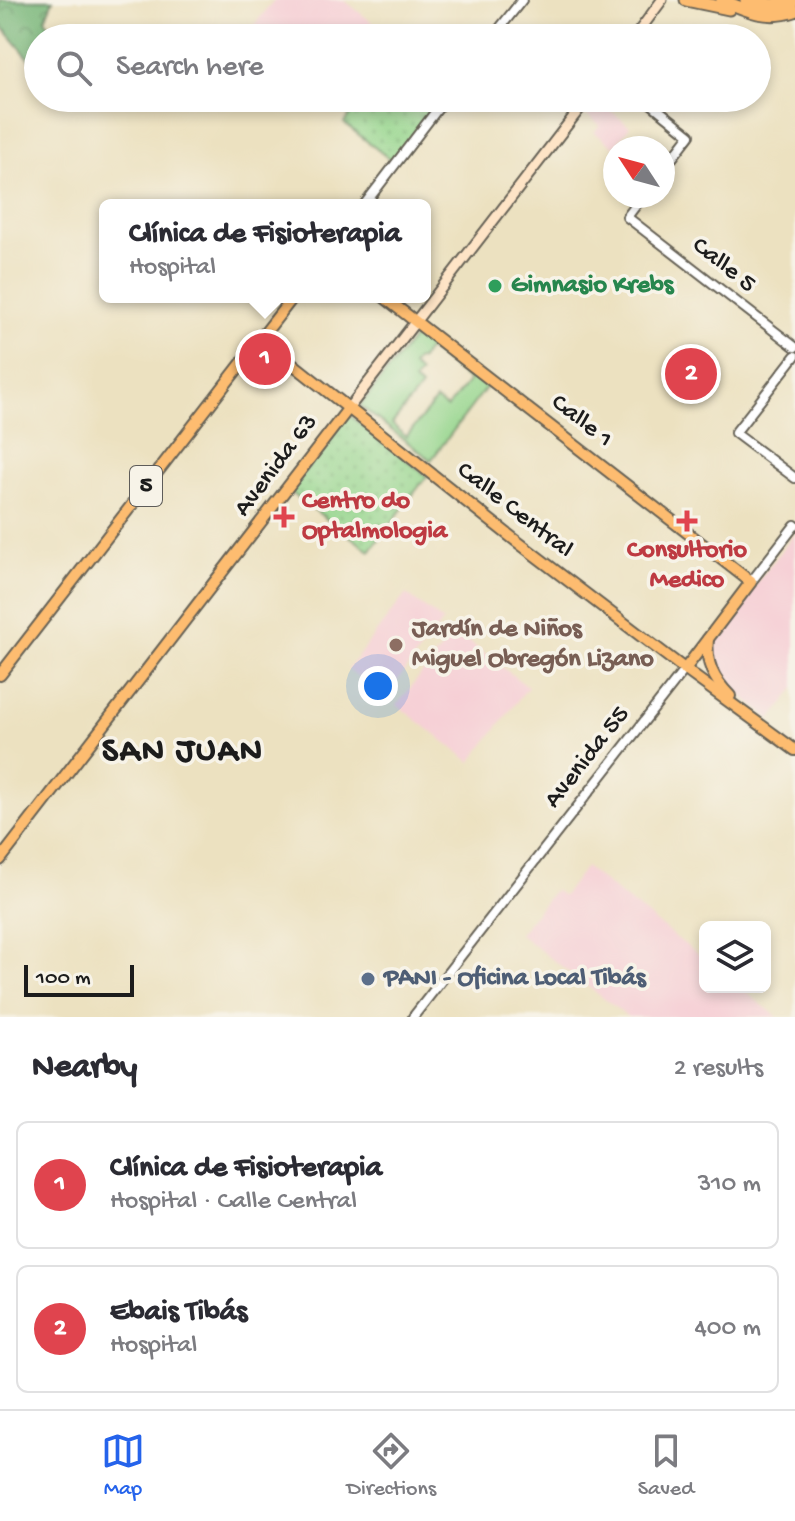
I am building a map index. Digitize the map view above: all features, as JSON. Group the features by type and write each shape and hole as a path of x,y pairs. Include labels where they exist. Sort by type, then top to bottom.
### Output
{"highway":[{"path":"686,0 756,14 777,15 795,11"},
{"path":"722,0 756,14"},
{"path":"746,0 774,5 795,1"}],"main road":[{"path":"644,24 662,0"},
{"name":"Avenida 63","path":"0,860 577,112"},
{"name":"5","path":"0,675 288,303"},
{"name":"Calle 1","path":"391,303 751,582"},
{"name":"Calle Central","path":"260,338 515,540 795,750"},
{"name":"Avenida 55","path":"685,669 751,582"},
{"name":"Calle Central","path":"708,638 707,650 713,675 746,712"}],"street":[{"path":"503,24 522,0"},
{"path":"369,199 435,112"},
{"path":"661,112 690,135 675,154"},
{"name":"Calle 5","path":"634,208 627,217 795,347"},
{"path":"795,356 735,433 795,478"},
{"name":"Avenida 55","path":"751,582 795,525"},
{"name":"Avenida 55","path":"413,1017 685,669"}],"shaded area":[{"path":"274,0 344,0 374,24 255,24"},
{"path":"582,112 612,112 630,126 622,136 603,136 603,139 594,132 600,125"},
{"path":"795,533 795,688 771,720 720,677 711,655 714,639"},
{"name":"Jardín de Niños Miguel Obregón Lizano","path":"406,594 443,621 385,697 348,669"},
{"path":"455,631 528,687 471,762 397,705"},
{"path":"585,867 699,955 699,993 747,993 778,1017 628,1017 519,934 554,890 563,896"}],"green space":[{"path":"0,0 53,0 45,19 48,24 24,24 24,52 0,24"},
{"path":"352,112 431,112 392,161 344,123"},
{"path":"418,332 488,385 431,460 360,406","holes":["429,349 469,381 447,408 436,400 406,437 392,424 421,387 414,381 420,373 412,366"]},
{"path":"349,415 427,476 370,551 289,491"}],"place":[{"name":"Gimnasio Krebs","path":"495,286"},
{"name":"Clínica de Fisioterapia","path":"265,359"},
{"name":"Ebais Tibás","path":"691,374"},
{"name":"Centro do Optalmologia","path":"284,517"},
{"name":"Consultorio Medico","path":"687,521"},
{"name":"Jardín de Niños Miguel Obregón Lizano","path":"396,645"},
{"name":"PANI - Oficina Local Tibás","path":"368,979"}],"district":[{"name":"SAN JUAN","path":"183,753"}]}
